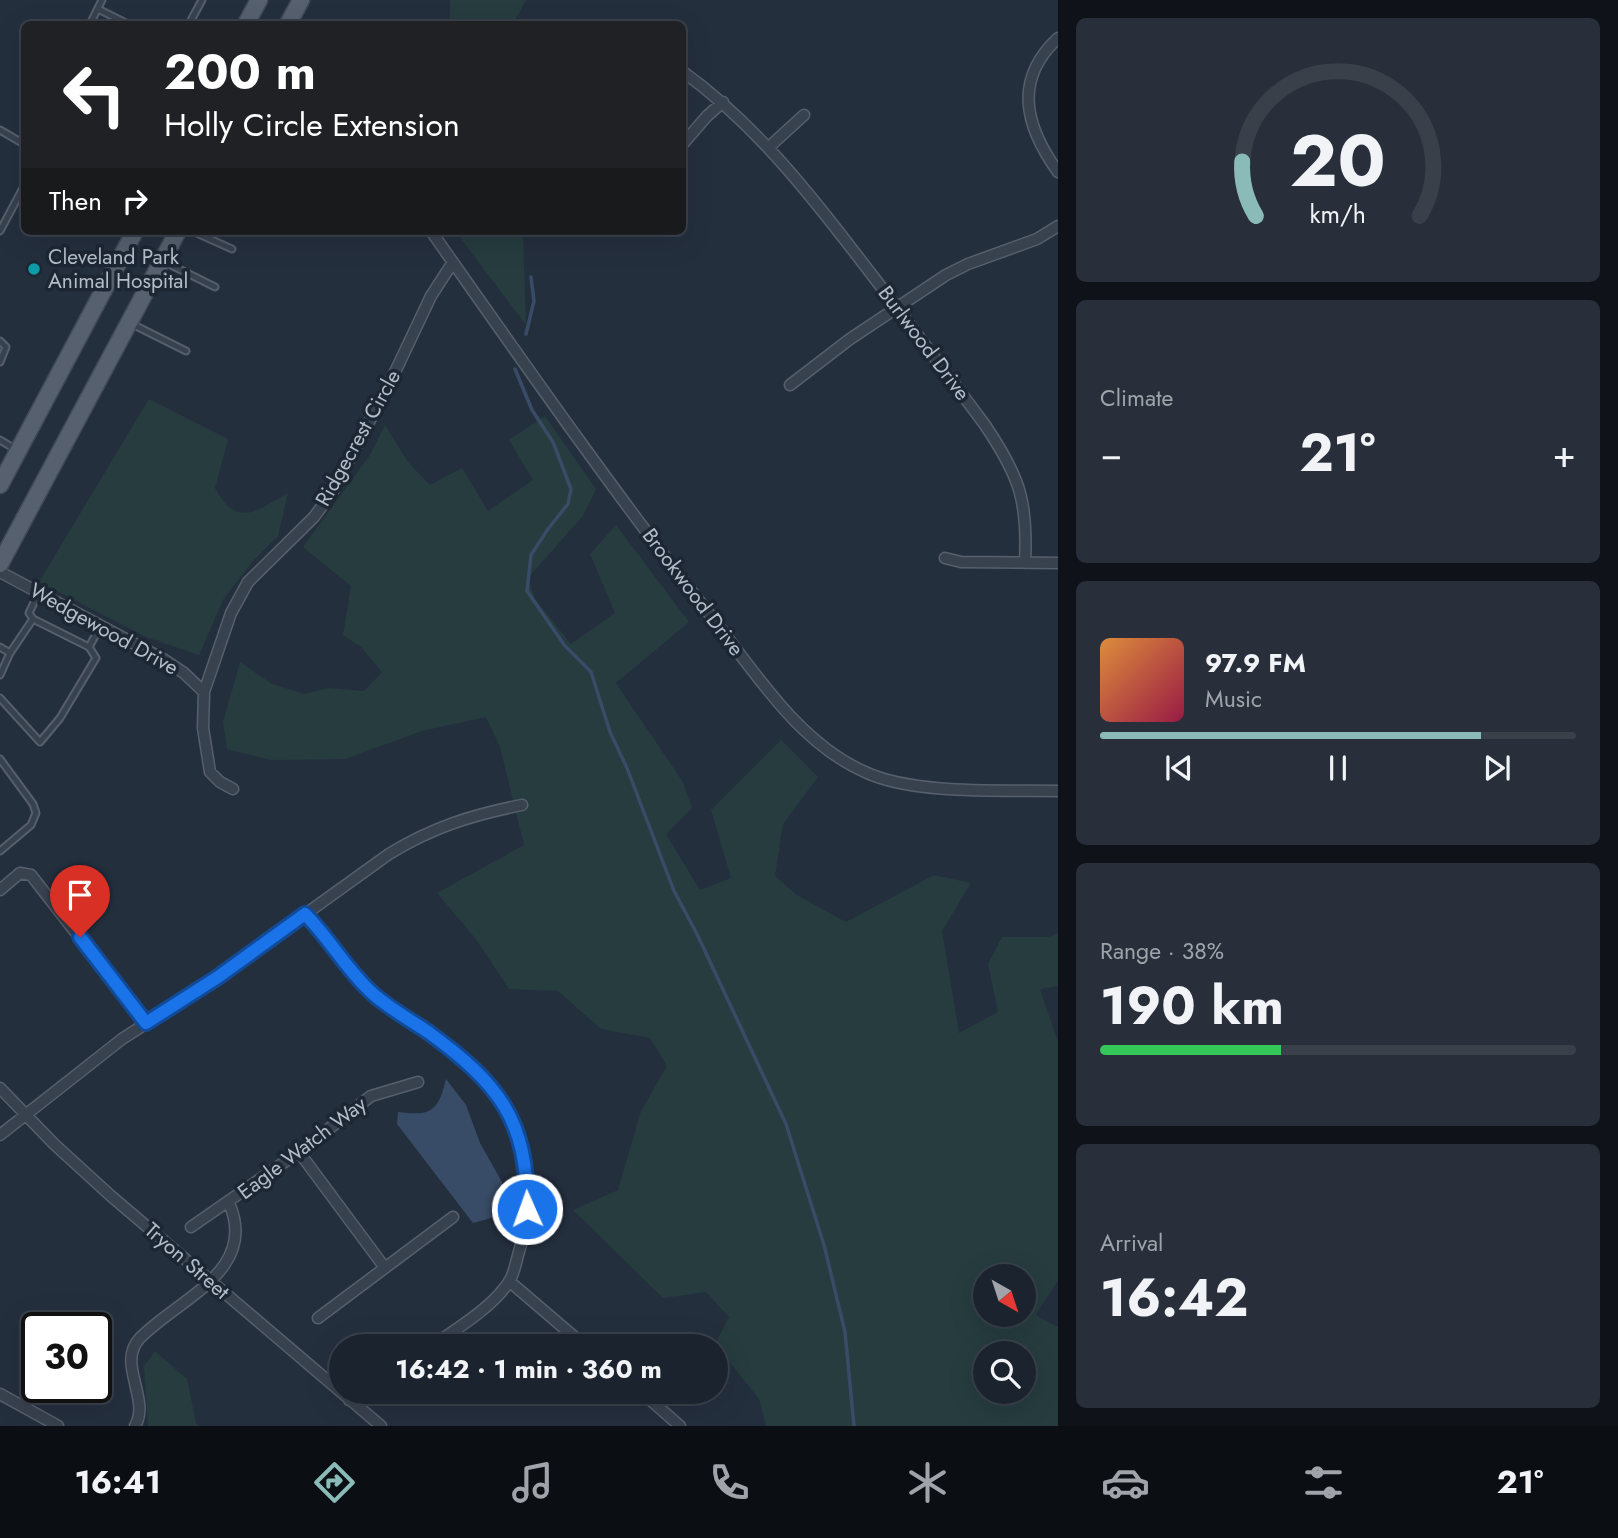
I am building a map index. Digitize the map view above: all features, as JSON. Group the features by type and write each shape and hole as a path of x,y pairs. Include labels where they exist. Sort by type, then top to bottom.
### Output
{"main road":[{"path":"248,21 259,0"},
{"path":"290,21 301,0"},
{"path":"0,485 133,235"},
{"path":"0,564 176,235"}],"street":[{"path":"1058,37 1036,65 1028,93 1034,129 1058,172"},
{"name":"Burlwood Drive","path":"686,74 723,102 768,147 816,202 985,425 1009,464 1020,490 1026,513 1025,563"},
{"path":"686,140 723,102"},
{"path":"768,147 804,115"},
{"path":"790,385 828,354 946,275 978,260 1026,244 1058,226"},
{"name":"Brookwood Drive","path":"434,235 658,548 773,695 807,732 846,762 864,772 897,783 1058,791"},
{"name":"Ridgecrest Circle","path":"233,789 210,772 203,728 204,692 221,637 248,582 314,517 333,491 395,372 430,296 453,261"},
{"path":"945,558 961,562 1058,563"},
{"name":"Wedgewood Drive","path":"0,572 173,666 204,692"},
{"path":"0,1135 146,1023 218,977 389,854 418,836 455,821 522,805"},
{"path":"0,889 20,873 31,875 146,1023"},
{"path":"305,914 369,991 470,1065 490,1084 504,1104 522,1149 527,1189 525,1228 509,1281 484,1308 448,1334"},
{"name":"Eagle Watch Way","path":"191,1227 229,1203 371,1096 418,1082"},
{"name":"Tryon Street","path":"0,1088 111,1196 329,1383"},
{"path":"299,1152 385,1268"},
{"path":"135,1426 140,1413 131,1358 136,1344 210,1282 226,1263 237,1236 229,1203"},
{"path":"318,1318 453,1217"},
{"path":"509,1281 571,1334"},
{"path":"0,1394 58,1426"},
{"name":"Tryon Street","path":"354,1404 381,1426"},
{"path":"655,1404 680,1426"}],"lane":[{"path":"92,21 102,0"},
{"path":"191,21 202,0"},
{"path":"98,9 122,21"},
{"path":"0,130 21,142"},
{"path":"0,231 21,192"},
{"path":"201,235 232,249"},
{"path":"162,260 215,287"},
{"path":"129,322 186,351"},
{"path":"0,341 6,347 0,362"},
{"path":"0,440 18,451"},
{"path":"0,698 40,742 60,718 96,658 89,647 33,620 29,613 39,592"},
{"path":"0,675 10,653 33,620"},
{"path":"89,647 101,625"},
{"path":"0,648 10,653"},
{"path":"0,760 33,804 36,813 31,825 0,850"}],"green space":[{"path":"450,0 526,0 515,21 450,21"},
{"path":"458,235 523,235 526,325"},
{"path":"149,399 228,439 215,488 231,509 248,513 288,493 278,536 254,560 224,598 199,655 146,637 39,582"},
{"path":"545,416 596,489 582,517 528,578 535,599 571,644 615,613 590,554 616,525 689,622 616,683 683,782 692,808 666,834 700,890 731,878 711,810 781,740 818,777 783,824 775,876 797,895 846,922 934,875 971,883 942,931 959,1033 998,1012 988,964 1002,937 1049,937 1058,933 1058,986 1040,989 1058,1042 1058,1280 1036,1315 1058,1327 1058,1426 766,1426 759,1399 728,1360 728,1334 720,1334 729,1317 706,1292 663,1298 573,1210 618,1190 641,1111 667,1066 650,1038 601,1029 558,991 509,989 475,938 437,893 524,845 500,747 486,717 422,731 345,759 271,760 227,749 223,722 240,662 272,684 305,694 329,688 364,691 382,672 361,647 343,635 351,586 303,547 370,455 385,425 408,462 430,485 462,468 488,511 533,480 509,440"},
{"path":"155,1351 187,1379 196,1423 199,1426 148,1426 144,1366"}],"water":[{"path":"446,1079 466,1105 480,1143 502,1182 505,1204 491,1218 473,1223 397,1124 398,1112 418,1113 431,1110 440,1099"}],"waterway":[{"path":"526,334 534,301 531,277"},
{"path":"515,369 532,410 553,442 571,489 568,504 531,555 527,591 565,646 591,672 610,732 627,768 674,891 697,934 786,1124 824,1245 845,1332 854,1426"}],"place":[{"name":"Cleveland Park Animal Hospital","path":"34,269"}],"route":[{"path":"80,937 146,1023 218,977 305,914 369,991 470,1065 490,1084 504,1104 522,1149 526,1168 527,1209"}]}
